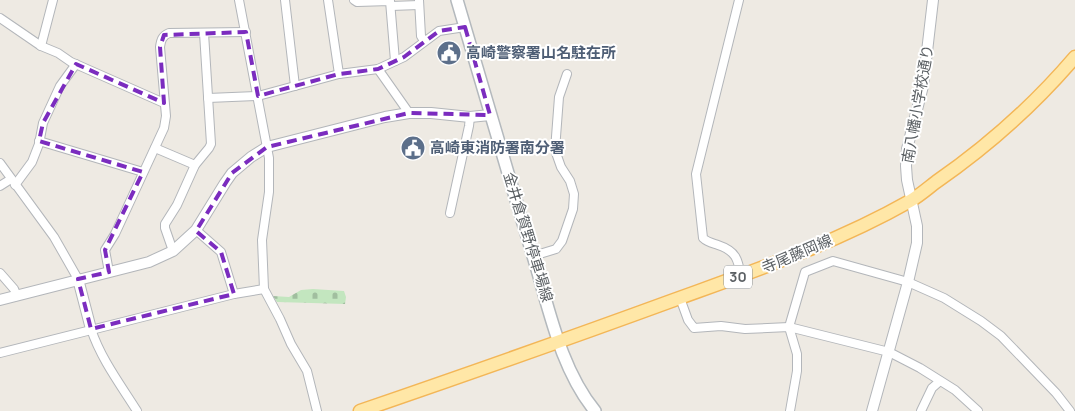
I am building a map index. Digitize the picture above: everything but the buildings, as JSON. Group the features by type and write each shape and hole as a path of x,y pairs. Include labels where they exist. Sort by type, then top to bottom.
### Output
{"main road":[{"name":"金井倉賀野停車場線","path":"457,0 490,115 560,342 578,386 595,411"},
{"name":"寺尾藤岡線","path":"360,411 560,342 777,263 858,228 912,200 968,160 1013,122 1075,57"}],"street":[{"path":"41,46 52,0"},
{"path":"239,0 270,165 269,192 262,240 264,289 276,310 290,344 307,371 317,411"},
{"path":"285,0 295,86"},
{"path":"328,0 339,74"},
{"path":"354,0 357,2 390,1 395,61"},
{"path":"739,0 695,180 703,238 706,241 724,247 734,254 741,276"},
{"name":"南八幡小学校通り","path":"872,411 917,243 917,226 906,173 907,150 923,86 933,0"},
{"path":"391,6 419,2 421,36 424,41"},
{"path":"0,18 41,46 58,53 71,62 164,103"},
{"path":"208,98 258,96 339,74 378,69 404,57 439,31 465,27"},
{"path":"109,272 105,250 115,234 164,128 166,116 160,47 161,38 169,32 246,32"},
{"path":"173,251 165,228 166,224 195,165 211,144 204,33"},
{"path":"0,186 13,182 32,162 43,124 60,86 76,64"},
{"path":"378,69 409,113"},
{"path":"533,256 556,249 573,209 574,194 555,150 559,98 567,74"},
{"path":"0,300 149,262 173,251 196,230 232,173 251,157 267,147 385,117 409,113 490,115"},
{"path":"450,213 470,116"},
{"path":"39,141 143,172"},
{"path":"155,148 195,165"},
{"path":"0,163 54,237 78,279 91,329 101,354 137,411"},
{"path":"196,230 221,252 234,294"},
{"path":"790,411 797,354 789,327 805,272 833,261 908,282 963,309 994,331 1056,393 1070,411"},
{"path":"0,273 14,289 17,296"},
{"path":"0,353 234,294 264,289"},
{"path":"680,298 688,320 694,328 721,326 745,329 789,327 889,352 920,368 955,390 978,411"},
{"path":"921,411 932,388 940,381"}],"highlighted area":[{"path":"465,27 490,115 409,113 267,147 232,173 196,231 221,252 234,294 91,329 78,279 109,272 105,250 143,172 39,141 43,123 76,64 164,103 160,47 164,35 246,32 258,96 339,74 378,69 404,57 439,31"}],"green space":[{"path":"301,290 344,291 346,297 345,304 277,302 273,296 289,297"}],"place":[{"name":"高崎警察署山名駐在所","path":"449,53"},
{"name":"高崎東消防署南分署","path":"413,148"}]}
